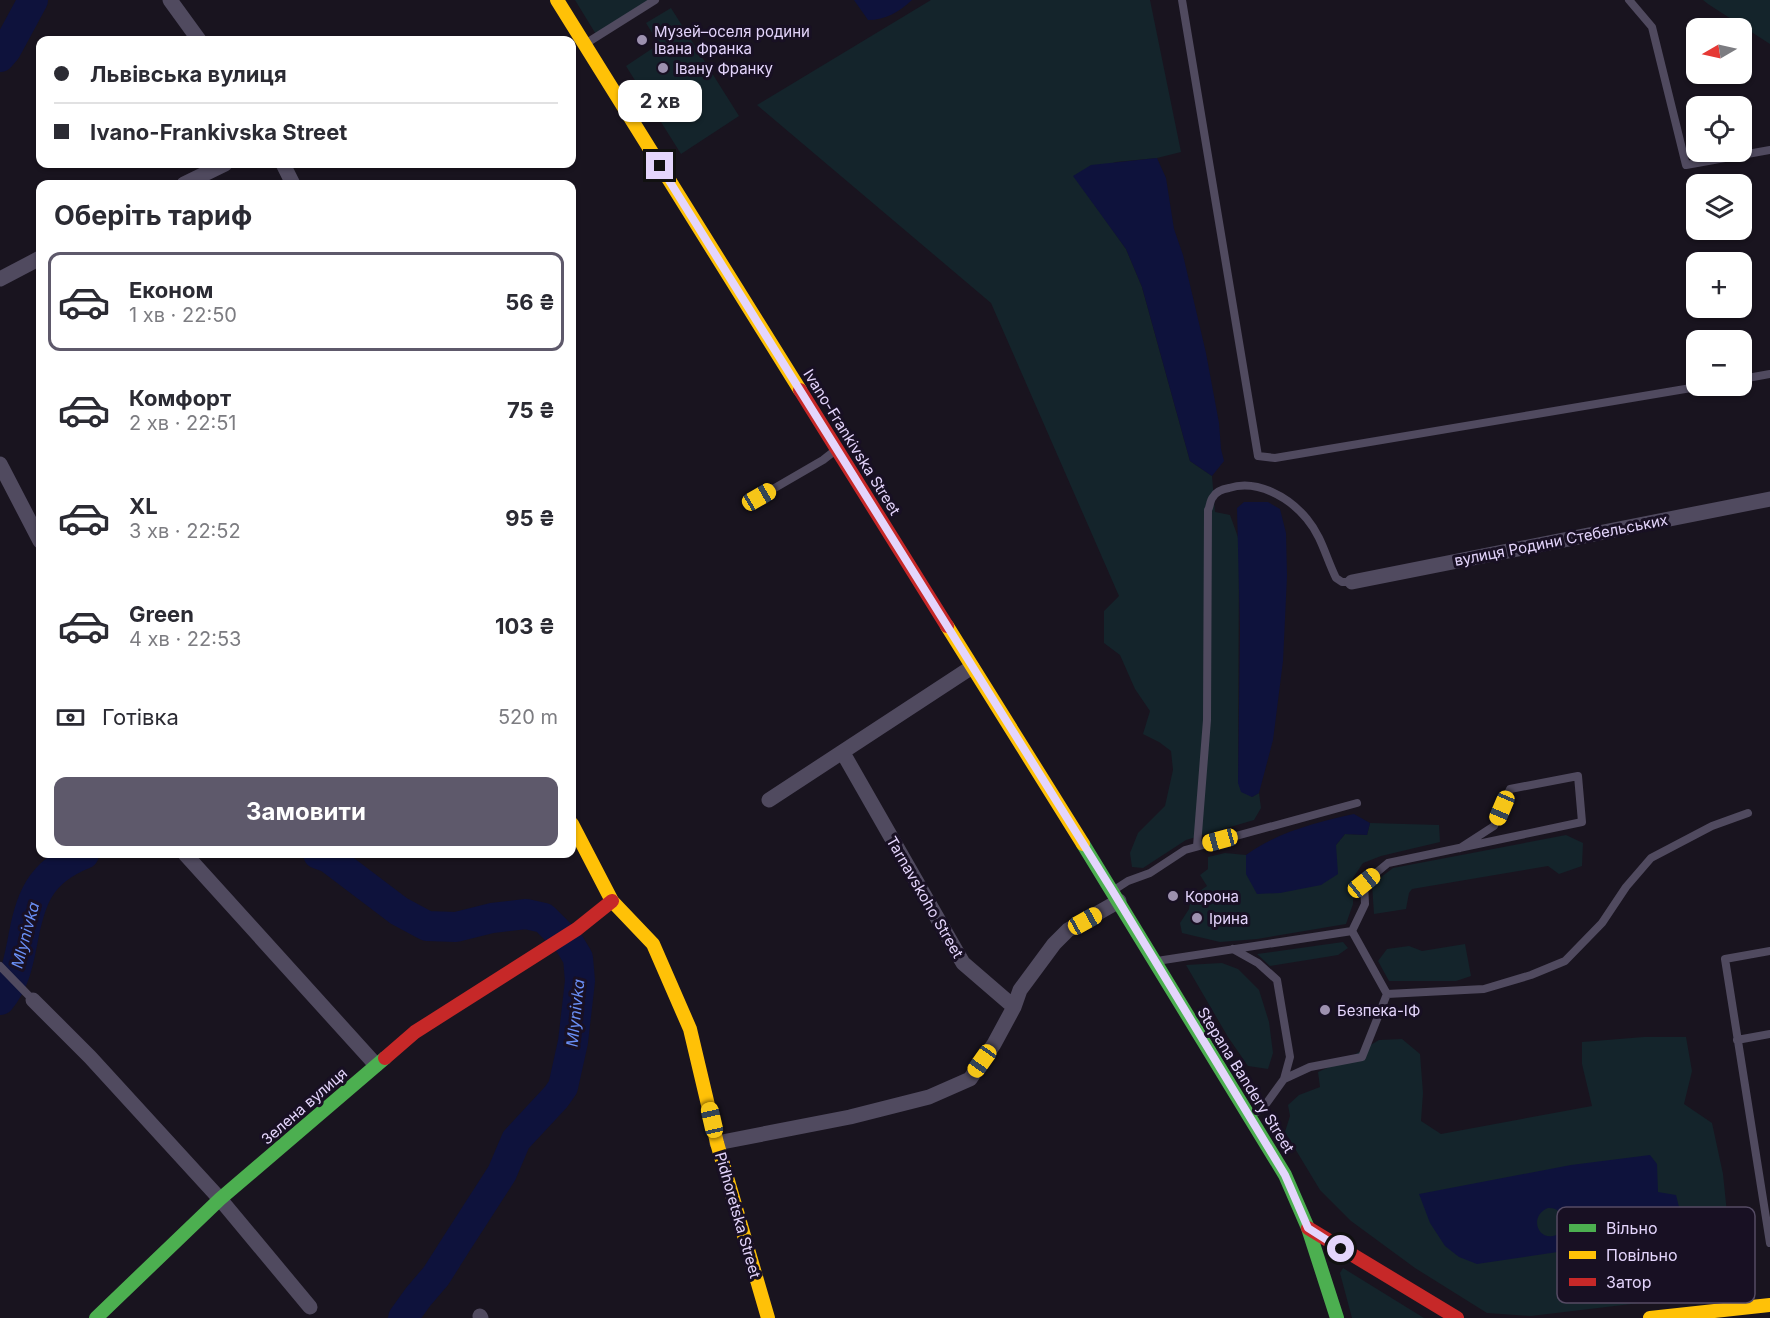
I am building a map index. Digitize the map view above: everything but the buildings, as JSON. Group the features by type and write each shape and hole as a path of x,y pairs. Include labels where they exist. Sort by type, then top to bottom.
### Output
{"main road":[{"name":"Ivano-Frankivska Street","path":"557,0 1116,896"},
{"name":"Pidhoretska Street","path":"576,832 612,901 653,944 690,1029 717,1143 768,1318"},
{"name":"Stepana Bandery Street","path":"1116,896 1285,1175 1308,1228 1337,1318"},
{"name":"Зелена вулиця","path":"96,1318 220,1199 415,1032 577,929 612,901"},
{"path":"1308,1228 1457,1318"},
{"path":"1650,1318 1770,1305"}],"street":[{"path":"170,0 196,36"},
{"path":"192,180 217,168"},
{"path":"0,279 36,260"},
{"path":"0,464 36,533"},
{"name":"вулиця Родини Стебельських","path":"1352,582 1770,499"},
{"path":"769,800 972,668"},
{"name":"Tarnavskoho Street","path":"843,753 963,963 1014,1007"},
{"path":"189,858 376,1065"},
{"path":"717,1143 850,1118 929,1097 970,1078 994,1044 1014,1007 1020,990 1054,944 1068,930 1116,896"},
{"path":"33,1000 90,1057 220,1199 310,1307"}],"lane":[{"path":"584,45 655,0"},
{"path":"1182,0 1258,456 1275,458 1686,389"},
{"path":"1629,0 1653,27 1686,165 1770,150"},
{"path":"1752,377 1770,374"},
{"path":"759,497 823,460 838,448"},
{"path":"1197,846 1207,720 1208,510 1212,497 1221,490 1236,485 1254,486 1273,492 1293,505 1308,519 1320,538 1336,578 1342,582 1352,582"},
{"path":"1352,931 1365,904 1364,883 1388,864 1582,822 1578,776 1510,789 1494,826 1460,848"},
{"path":"1116,896 1128,881 1150,873 1185,850 1357,804"},
{"path":"1387,994 1484,989 1531,975 1565,961 1602,923 1626,887 1651,858 1712,826 1748,813"},
{"path":"1352,931 1387,994"},
{"path":"1155,962 1352,931"},
{"path":"1233,950 1258,963 1277,980 1290,1057 1284,1078 1263,1108 1250,1116"},
{"path":"1770,951 1725,959 1770,1243"},
{"path":"0,966 33,1000"},
{"path":"1284,1078 1310,1067 1362,1057 1387,994"},
{"path":"1737,1040 1770,1034"}],"shaded area":[{"path":"575,0 655,0 597,36"},
{"path":"854,0 912,0 881,19 868,20"},
{"path":"931,0 1150,0 1181,152 1157,158 1116,162 1074,176 1126,249 1142,287 1190,461 1212,476 1215,512 1230,515 1239,540 1238,783 1252,797 1259,793 1261,808 1254,820 1186,840 1143,868 1132,867 1130,853 1138,833 1165,806 1173,770 1171,751 1143,734 1150,711 1135,689 1120,655 1104,643 1104,611 1119,596 991,303 757,105"},
{"path":"1703,0 1770,0 1770,44 1752,32 1752,18 1730,18"},
{"path":"671,8 739,116 681,154 626,66 659,44 646,23"},
{"path":"1157,158 1166,178 1174,229 1183,255 1206,353 1219,423 1224,461 1212,476 1190,461 1142,287 1126,249 1073,176 1091,165"},
{"path":"1244,502 1268,502 1280,509 1286,533 1287,576 1283,661 1273,740 1259,793 1252,797 1241,792 1238,783 1240,630 1237,508"},
{"path":"1354,814 1370,823 1367,835 1345,834 1336,845 1338,874 1321,885 1280,893 1257,894 1246,874 1246,855 1284,834 1312,824"},
{"path":"1370,823 1439,825 1440,842 1381,856 1363,863 1353,878 1353,904 1346,924 1257,939 1220,942 1182,933 1180,923 1189,909 1191,897 1207,886 1200,875 1208,869 1208,857 1225,853 1246,855 1246,874 1336,845 1345,834 1367,835"},
{"path":"1566,835 1583,843 1582,866 1559,874 1548,866 1412,889 1406,909 1374,914 1372,884 1393,868"},
{"path":"1343,942 1348,948 1338,955 1270,966 1257,954"},
{"path":"1465,944 1471,976 1456,981 1389,981 1378,961 1387,949 1409,946 1422,951"},
{"path":"1222,963 1238,969 1259,990 1269,1022 1273,1053 1268,1069 1248,1066 1228,1037 1186,965"},
{"path":"1644,1037 1686,1037 1692,1071 1684,1104 1712,1123 1723,1174 1726,1207 1557,1207 1557,1303 1640,1303 1531,1316 1487,1313 1415,1268 1351,1221 1320,1190 1285,1132 1290,1116 1288,1105 1299,1095 1320,1087 1318,1072 1349,1058 1379,1040 1402,1039 1420,1054 1423,1093 1421,1121 1441,1134 1592,1106 1582,1064 1582,1042"},
{"path":"1650,1155 1657,1164 1658,1192 1676,1195 1679,1207 1557,1207 1557,1210 1548,1208 1542,1211 1537,1226 1547,1236 1557,1235 1557,1252 1477,1264 1459,1257 1445,1246 1430,1223 1419,1194 1571,1165"},
{"path":"1343,1268 1424,1318 1352,1318 1340,1273"}],"waterway":[{"name":"Mlynivka","path":"0,57 33,0"},
{"name":"Mlynivka","path":"0,1000 15,973 33,900 56,869 75,858"},
{"name":"Mlynivka","path":"329,858 399,911 427,926 456,927 492,918 526,914 544,918 569,943 578,958 580,981 573,1042 563,1087 516,1140 502,1173 436,1276 403,1318"}],"traffic: fast":[{"path":"1083,844 1285,1175 1308,1228 1337,1318"},
{"path":"96,1318 220,1199 385,1058"}],"traffic: slow":[{"path":"557,0 800,390"},
{"path":"947,626 1083,844"},
{"path":"576,832 612,901 653,944 690,1029 717,1143 768,1318"},
{"path":"1650,1318 1770,1305"}],"traffic: jam":[{"path":"800,390 947,626"},
{"path":"385,1058 415,1032 577,929 612,901"},
{"path":"1308,1228 1457,1318"}],"place":[{"name":"Музей–оселя родини Івана Франка","path":"642,40"},
{"name":"Івану Франку","path":"663,68"},
{"name":"Корона","path":"1173,896"},
{"name":"Ірина","path":"1197,918"},
{"name":"Безпека-ІФ","path":"1325,1010"}],"route":[{"path":"660,166 1112,890 1285,1175 1308,1228 1341,1249"}]}
